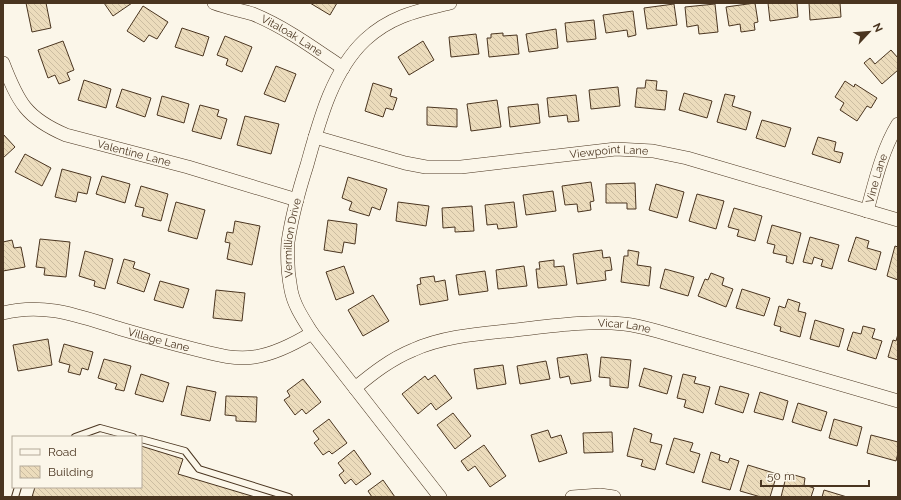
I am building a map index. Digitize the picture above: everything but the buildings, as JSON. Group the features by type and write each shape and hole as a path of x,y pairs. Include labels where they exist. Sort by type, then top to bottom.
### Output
{"street":[{"name":"Vitaloak Lane","path":"214,3 253,14 312,47 343,68"},
{"name":"Vermillion Drive","path":"440,497 312,333 295,302 291,291 288,268 288,243 292,217 315,137 331,93 343,68 365,40 381,27 396,18 422,9 450,3"},
{"name":"Valentine Lane","path":"3,63 12,87 23,105 37,120 50,128 66,135 188,167 297,200"},
{"name":"Vine Lane","path":"867,211 875,181 892,134 898,124"},
{"name":"Viewpoint Lane","path":"315,137 404,163 426,167 461,167 616,149 653,151 687,158 898,220"},
{"name":"Village Lane","path":"3,313 31,308 57,311 181,346 221,356 240,358 272,353 291,345 312,333"},
{"name":"Vicar Lane","path":"355,388 389,362 414,349 446,340 481,334 550,326 604,323 625,324 657,331 898,401"},
{"path":"572,497 600,495 614,497"}],"lane":[{"path":"78,436 100,428 129,436"},
{"path":"142,439 185,451 199,469 289,497"}]}
